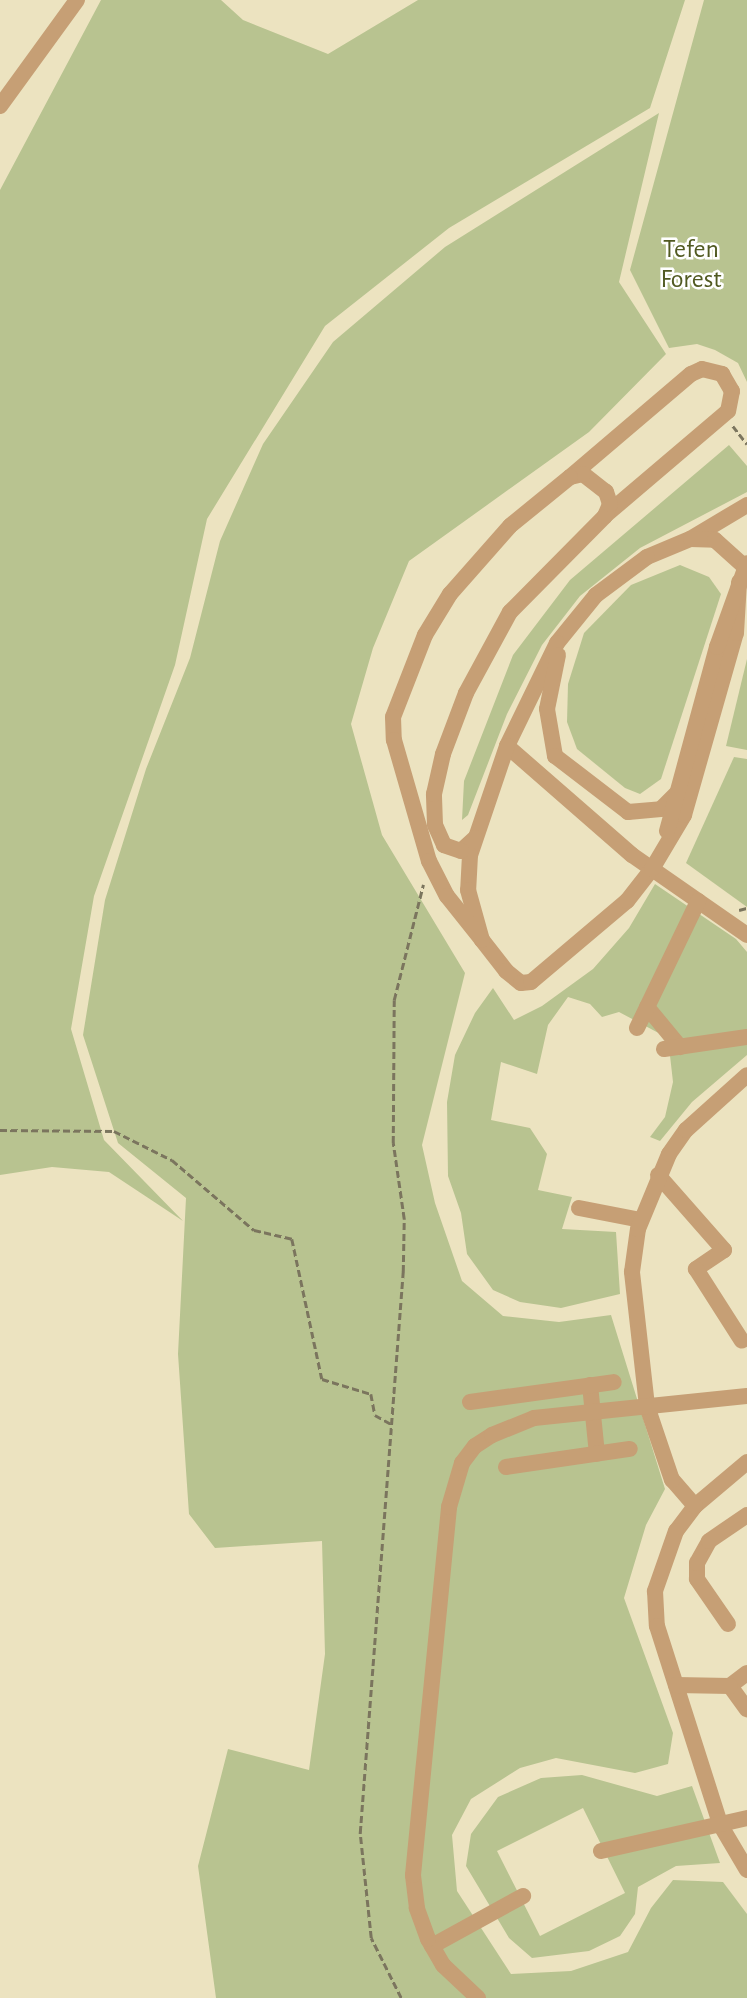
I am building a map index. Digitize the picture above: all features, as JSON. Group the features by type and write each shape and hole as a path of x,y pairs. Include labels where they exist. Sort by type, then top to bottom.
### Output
{"street":[{"path":"0,106 77,0"},
{"path":"475,838 461,851 444,845 435,825 434,794 440,768 466,693 510,612 604,516 725,415 733,400 729,382 712,370 691,374 510,526 450,594 425,635 393,718 394,740 429,861 447,896 506,971 521,983 531,982 616,912 652,869 684,815 736,633 744,570"},
{"path":"570,478 583,474 606,492 610,504 604,516"},
{"path":"481,940 468,890 475,838 523,706 566,630 620,574 690,539 747,505"},
{"path":"690,539 715,540 744,570"},
{"path":"652,869 680,790 744,570"},
{"path":"566,630 547,709 555,756 628,812 661,809 680,790"},
{"path":"508,746 652,869 747,935"},
{"path":"637,1028 698,901"},
{"path":"647,1007 672,1048 747,1037"},
{"path":"695,1506 672,1480 648,1406 632,1272 640,1220 658,1175 686,1130 747,1075"},
{"path":"658,1175 724,1250 696,1269 742,1341"},
{"path":"579,1208 640,1220"},
{"path":"470,1402 614,1382"},
{"path":"590,1385 597,1454"},
{"path":"478,1998 443,1965 432,1946 417,1908 413,1875 453,1483 475,1446 492,1435 534,1418 747,1396"},
{"path":"506,1467 630,1449"},
{"path":"747,1462 695,1506 671,1541 655,1591 657,1626 721,1826 747,1870"},
{"path":"728,1624 698,1579 697,1563 709,1541 747,1515"},
{"path":"676,1685 730,1686 747,1674"},
{"path":"730,1686 747,1709"},
{"path":"601,1851 747,1818"},
{"path":"432,1946 523,1896"}],"path":[{"path":"725,415 747,444"},
{"path":"401,1998 371,1938 360,1833 404,1219 393,1143 394,1000 429,861"},
{"path":"0,1130 114,1131 172,1160 254,1230 292,1239 322,1379 371,1394 375,1415 391,1424"}],"green space":[{"path":"101,0 221,0 243,20 328,54 418,0 685,0 650,108 449,228 325,326 207,519 175,665 94,896 71,1029 104,1140 183,1221 109,1172 52,1167 0,1175 0,190"},
{"name":"Tefen Forest","path":"704,0 747,0 747,382 738,363 715,350 697,344 669,348 630,270"},
{"path":"659,113 619,282 666,354 589,432 409,561 373,648 351,724 382,835 465,973 422,1145 435,1203 462,1281 503,1316 559,1322 611,1315 665,1489 646,1525 624,1598 673,1733 668,1764 635,1773 556,1758 520,1768 471,1799 452,1835 457,1891 511,1974 571,1971 628,1952 651,1908 673,1880 723,1882 747,1914 747,1998 216,1998 198,1866 228,1749 309,1770 325,1654 322,1541 215,1548 189,1514 178,1354 186,1198 118,1143 83,1035 105,900 146,769 190,658 220,541 263,444 333,342 445,247"},
{"path":"729,445 747,466 747,492 640,548 580,596 542,645 507,714 468,815 462,820 464,781 513,655 570,580"},
{"path":"680,565 709,577 721,594 661,779 640,794 625,788 577,749 567,722 568,684 584,633 631,585"},
{"path":"747,659 747,750 726,746"},
{"path":"734,757 747,759 747,907 686,863"},
{"path":"655,884 736,939 747,952 747,1055 692,1102 660,1141 650,1137 665,1117 673,1082 668,1038 619,1012 602,1017 590,1004 568,997 548,1025 537,1074 501,1062 491,1120 530,1128 547,1154 538,1190 572,1197 562,1229 616,1232 620,1294 561,1308 520,1302 493,1290 467,1254 461,1213 448,1176 447,1102 455,1055 475,1013 493,988 514,1020 542,1006 593,969 629,928"},
{"path":"582,1775 657,1796 692,1786 720,1863 676,1866 638,1887 635,1914 620,1936 589,1951 532,1958 509,1938 466,1866 471,1834 498,1797 541,1778","holes":["583,1808 625,1893 540,1936 497,1851"]}]}
